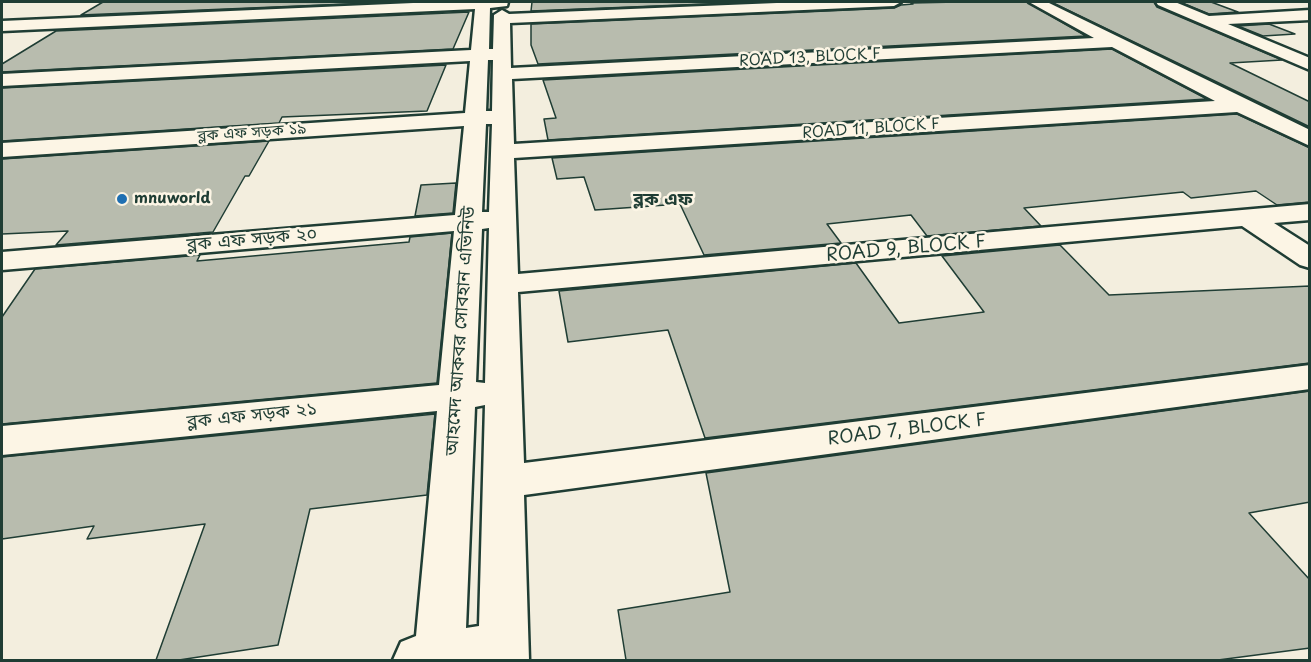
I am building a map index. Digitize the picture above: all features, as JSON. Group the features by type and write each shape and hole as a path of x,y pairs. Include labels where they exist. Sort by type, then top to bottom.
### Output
{"street":[{"path":"2,26 494,6 894,2"},
{"path":"1036,2 1310,139"},
{"path":"1163,2 1310,65"},
{"name":"আহমেদ আকবর সোবহান এভিনিউ","path":"433,659 457,396 468,221 489,118 494,61 494,6"},
{"path":"1205,21 1310,15"},
{"name":"ROAD 13, BLOCK F","path":"2,80 494,61 1117,42"},
{"name":"ROAD 11, BLOCK F","path":"503,152 1240,106"},
{"name":"আহমেদ আকবর সোবহান এভিনিউ","path":"489,118 503,152 504,653"},
{"name":"ব্লক এফ সড়ক ১৯","path":"2,150 489,118"},
{"name":"ROAD 9, BLOCK F","path":"503,284 1310,212"},
{"name":"ব্লক এফ সড়ক ২০","path":"2,261 503,219"},
{"path":"1249,219 1310,259"},
{"name":"ROAD 7, BLOCK F","path":"504,482 1310,377"},
{"name":"ব্লক এফ সড়ক ২১","path":"2,441 503,392"},
{"path":"433,659 504,653"}],"building":[{"path":"103,2 396,2 81,15"},
{"path":"532,2 730,2 731,3 531,11"},
{"path":"1027,2 1086,36 538,64 531,45 531,24 894,8 913,4 911,3"},
{"path":"1051,2 1154,2 1157,7 1282,60 1230,63 1310,102 1310,127"},
{"path":"1180,2 1211,2 1238,12 1209,14"},
{"path":"469,12 453,49 2,72 2,64 56,31"},
{"path":"1269,24 1295,34 1263,36 1238,26"},
{"path":"1112,49 1207,99 548,140 544,119 556,118 543,80"},
{"path":"446,65 427,111 282,117 279,123 2,141 2,88"},
{"path":"1237,114 1310,148 1310,202 1277,205 1256,191 1191,198 1183,192 1024,208 1041,226 927,236 911,215 827,224 841,243 704,255 680,204 595,210 584,177 557,179 552,158"},
{"path":"269,141 249,176 245,176 213,232 56,245 68,231 2,234 2,159"},
{"path":"456,183 453,213 415,216 421,185"},
{"path":"452,233 437,383 2,424 2,317 35,269 200,255 197,261 409,242 410,237"},
{"path":"1060,245 1109,295 1310,286 1310,363 705,438 668,330 568,342 559,291 856,263 899,323 984,312 942,256"},
{"path":"1310,391 1310,502 1249,513 1310,580 1310,648 1218,660 626,660 618,610 730,592 706,473"},
{"path":"435,414 427,495 310,509 278,645 179,660 156,660 205,524 87,539 94,526 2,539 2,457"}],"place":[{"name":"mnuworld","path":"122,199"}],"district":[{"name":"ব্লক এফ","path":"663,200"}]}
